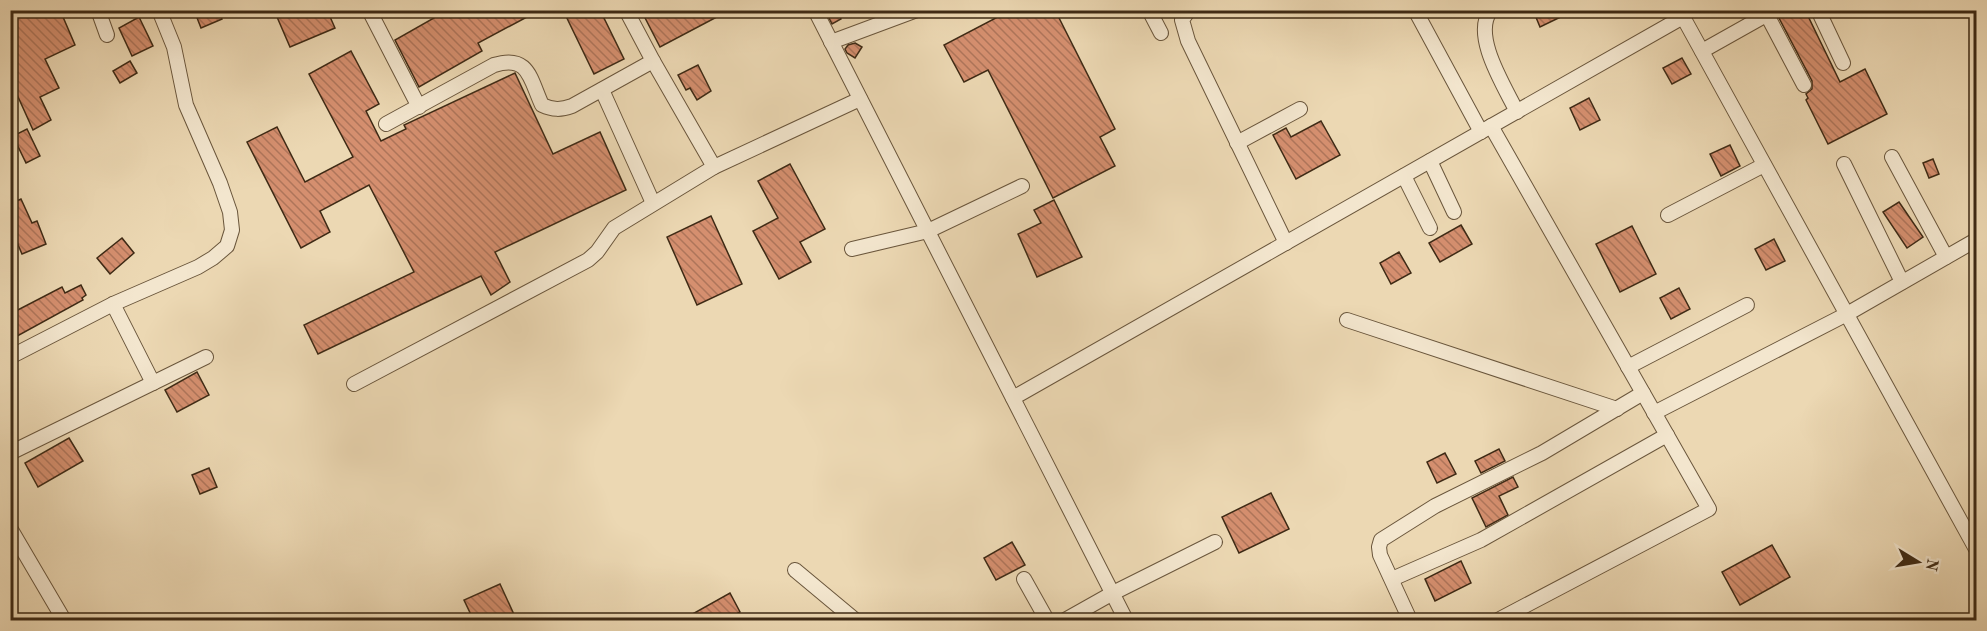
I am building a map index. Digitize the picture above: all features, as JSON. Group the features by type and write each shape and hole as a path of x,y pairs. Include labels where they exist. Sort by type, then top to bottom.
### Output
{"lane":[{"path":"98,10 107,35"},
{"path":"10,357 113,304 198,267 227,246 232,230 230,212 186,105 174,47 159,10"},
{"path":"369,10 419,107"},
{"path":"626,10 653,62 714,167"},
{"path":"815,10 1126,621"},
{"path":"831,42 917,10"},
{"path":"1149,10 1161,33"},
{"path":"1189,10 1182,20 1184,32 1286,243"},
{"path":"1415,10 1628,367 1709,509 1498,621"},
{"path":"1491,10 1485,25 1486,45 1517,112"},
{"path":"1818,10 1843,63"},
{"path":"1702,51 1771,13 1804,85"},
{"path":"1013,398 1517,112 1681,14 1977,549"},
{"path":"386,124 507,60 517,62 527,70 542,105 551,110 564,109 653,62"},
{"path":"602,90 653,203"},
{"path":"354,384 588,260 597,252 614,228 714,167 860,99"},
{"path":"1237,143 1300,109"},
{"path":"1892,157 1946,257"},
{"path":"1430,161 1455,212"},
{"path":"1844,164 1902,282"},
{"path":"1668,215 1764,165"},
{"path":"1404,176 1430,228"},
{"path":"852,249 928,231 1022,186"},
{"path":"1654,413 1847,314 1977,240"},
{"path":"113,304 153,383"},
{"path":"1628,367 1747,305"},
{"path":"1347,320 1617,409"},
{"path":"10,453 206,357"},
{"path":"1410,621 1380,555 1381,540 1436,506 1542,453 1643,393"},
{"path":"1392,579 1481,540 1667,435"},
{"path":"10,528 64,621"},
{"path":"1065,621 1113,593 1215,542"},
{"path":"795,570 855,621"},
{"path":"1024,579 1047,621"}],"building":[{"path":"10,10 60,10 75,45 45,59 59,88 40,97 51,120 33,130 10,79"},
{"path":"194,10 219,10 222,19 201,28"},
{"path":"274,10 327,10 335,28 290,47"},
{"path":"430,10 540,10 478,43 482,51 419,87 395,40 434,18"},
{"path":"563,10 600,10 624,59 594,74"},
{"path":"641,10 730,10 660,47"},
{"path":"825,10 837,10 841,19 832,24"},
{"path":"1011,10 1055,10 1115,129 1100,137 1115,166 1053,198 988,70 964,82 944,45"},
{"path":"1533,10 1575,10 1540,27"},
{"path":"1784,10 1805,10 1840,82 1865,69 1887,114 1828,144 1806,100 1808,98 1806,94 1812,89 1812,81 1779,18"},
{"path":"139,17 153,46 132,56 119,28"},
{"path":"855,43 862,47 855,58 845,49 848,45"},
{"path":"351,51 379,104 366,111 381,141 406,129 404,125 515,73 553,154 600,132 626,190 495,252 510,282 491,295 481,276 318,354 304,325 414,272 369,185 320,211 330,232 301,248 247,142 277,127 305,182 353,157 309,74"},
{"path":"1682,58 1691,74 1672,84 1663,68"},
{"path":"130,61 137,73 120,83 113,71"},
{"path":"698,65 711,91 697,100 690,88 686,90 678,75"},
{"path":"1589,98 1600,120 1580,130 1570,108"},
{"path":"1321,121 1340,155 1296,179 1273,135 1286,128 1291,137"},
{"path":"27,129 40,156 26,163 13,136"},
{"path":"1730,145 1740,166 1721,176 1710,154"},
{"path":"1933,159 1939,174 1929,178 1923,163"},
{"path":"790,164 825,229 800,242 811,262 779,279 753,231 778,218 758,181"},
{"path":"21,199 32,223 37,221 46,244 22,254 10,226 10,204"},
{"path":"1054,200 1082,257 1037,277 1018,234 1041,223 1034,210"},
{"path":"1899,202 1923,237 1907,248 1883,212"},
{"path":"711,216 742,284 697,305 667,237"},
{"path":"1461,225 1472,244 1440,262 1429,243"},
{"path":"1632,226 1656,274 1620,292 1596,244"},
{"path":"122,238 134,253 110,274 97,258"},
{"path":"1774,239 1785,261 1766,270 1755,249"},
{"path":"1399,252 1411,273 1391,284 1380,263"},
{"path":"81,285 86,295 82,298 83,300 10,340 10,314 62,287 65,293"},
{"path":"1679,288 1690,309 1671,319 1660,298"},
{"path":"197,372 209,395 177,412 165,390"},
{"path":"69,438 83,461 38,487 25,463"},
{"path":"1499,449 1505,461 1481,473 1475,461"},
{"path":"1445,453 1456,474 1437,483 1427,462"},
{"path":"209,468 217,487 200,494 192,475"},
{"path":"1513,477 1518,487 1499,496 1508,515 1486,527 1472,498"},
{"path":"1271,493 1289,529 1239,553 1222,517"},
{"path":"1012,542 1025,565 996,580 984,558"},
{"path":"1772,545 1790,577 1740,605 1722,572"},
{"path":"1461,561 1471,583 1435,601 1425,579"},
{"path":"500,584 517,621 474,621 464,600"},
{"path":"730,593 740,612 725,621 680,621"}]}
